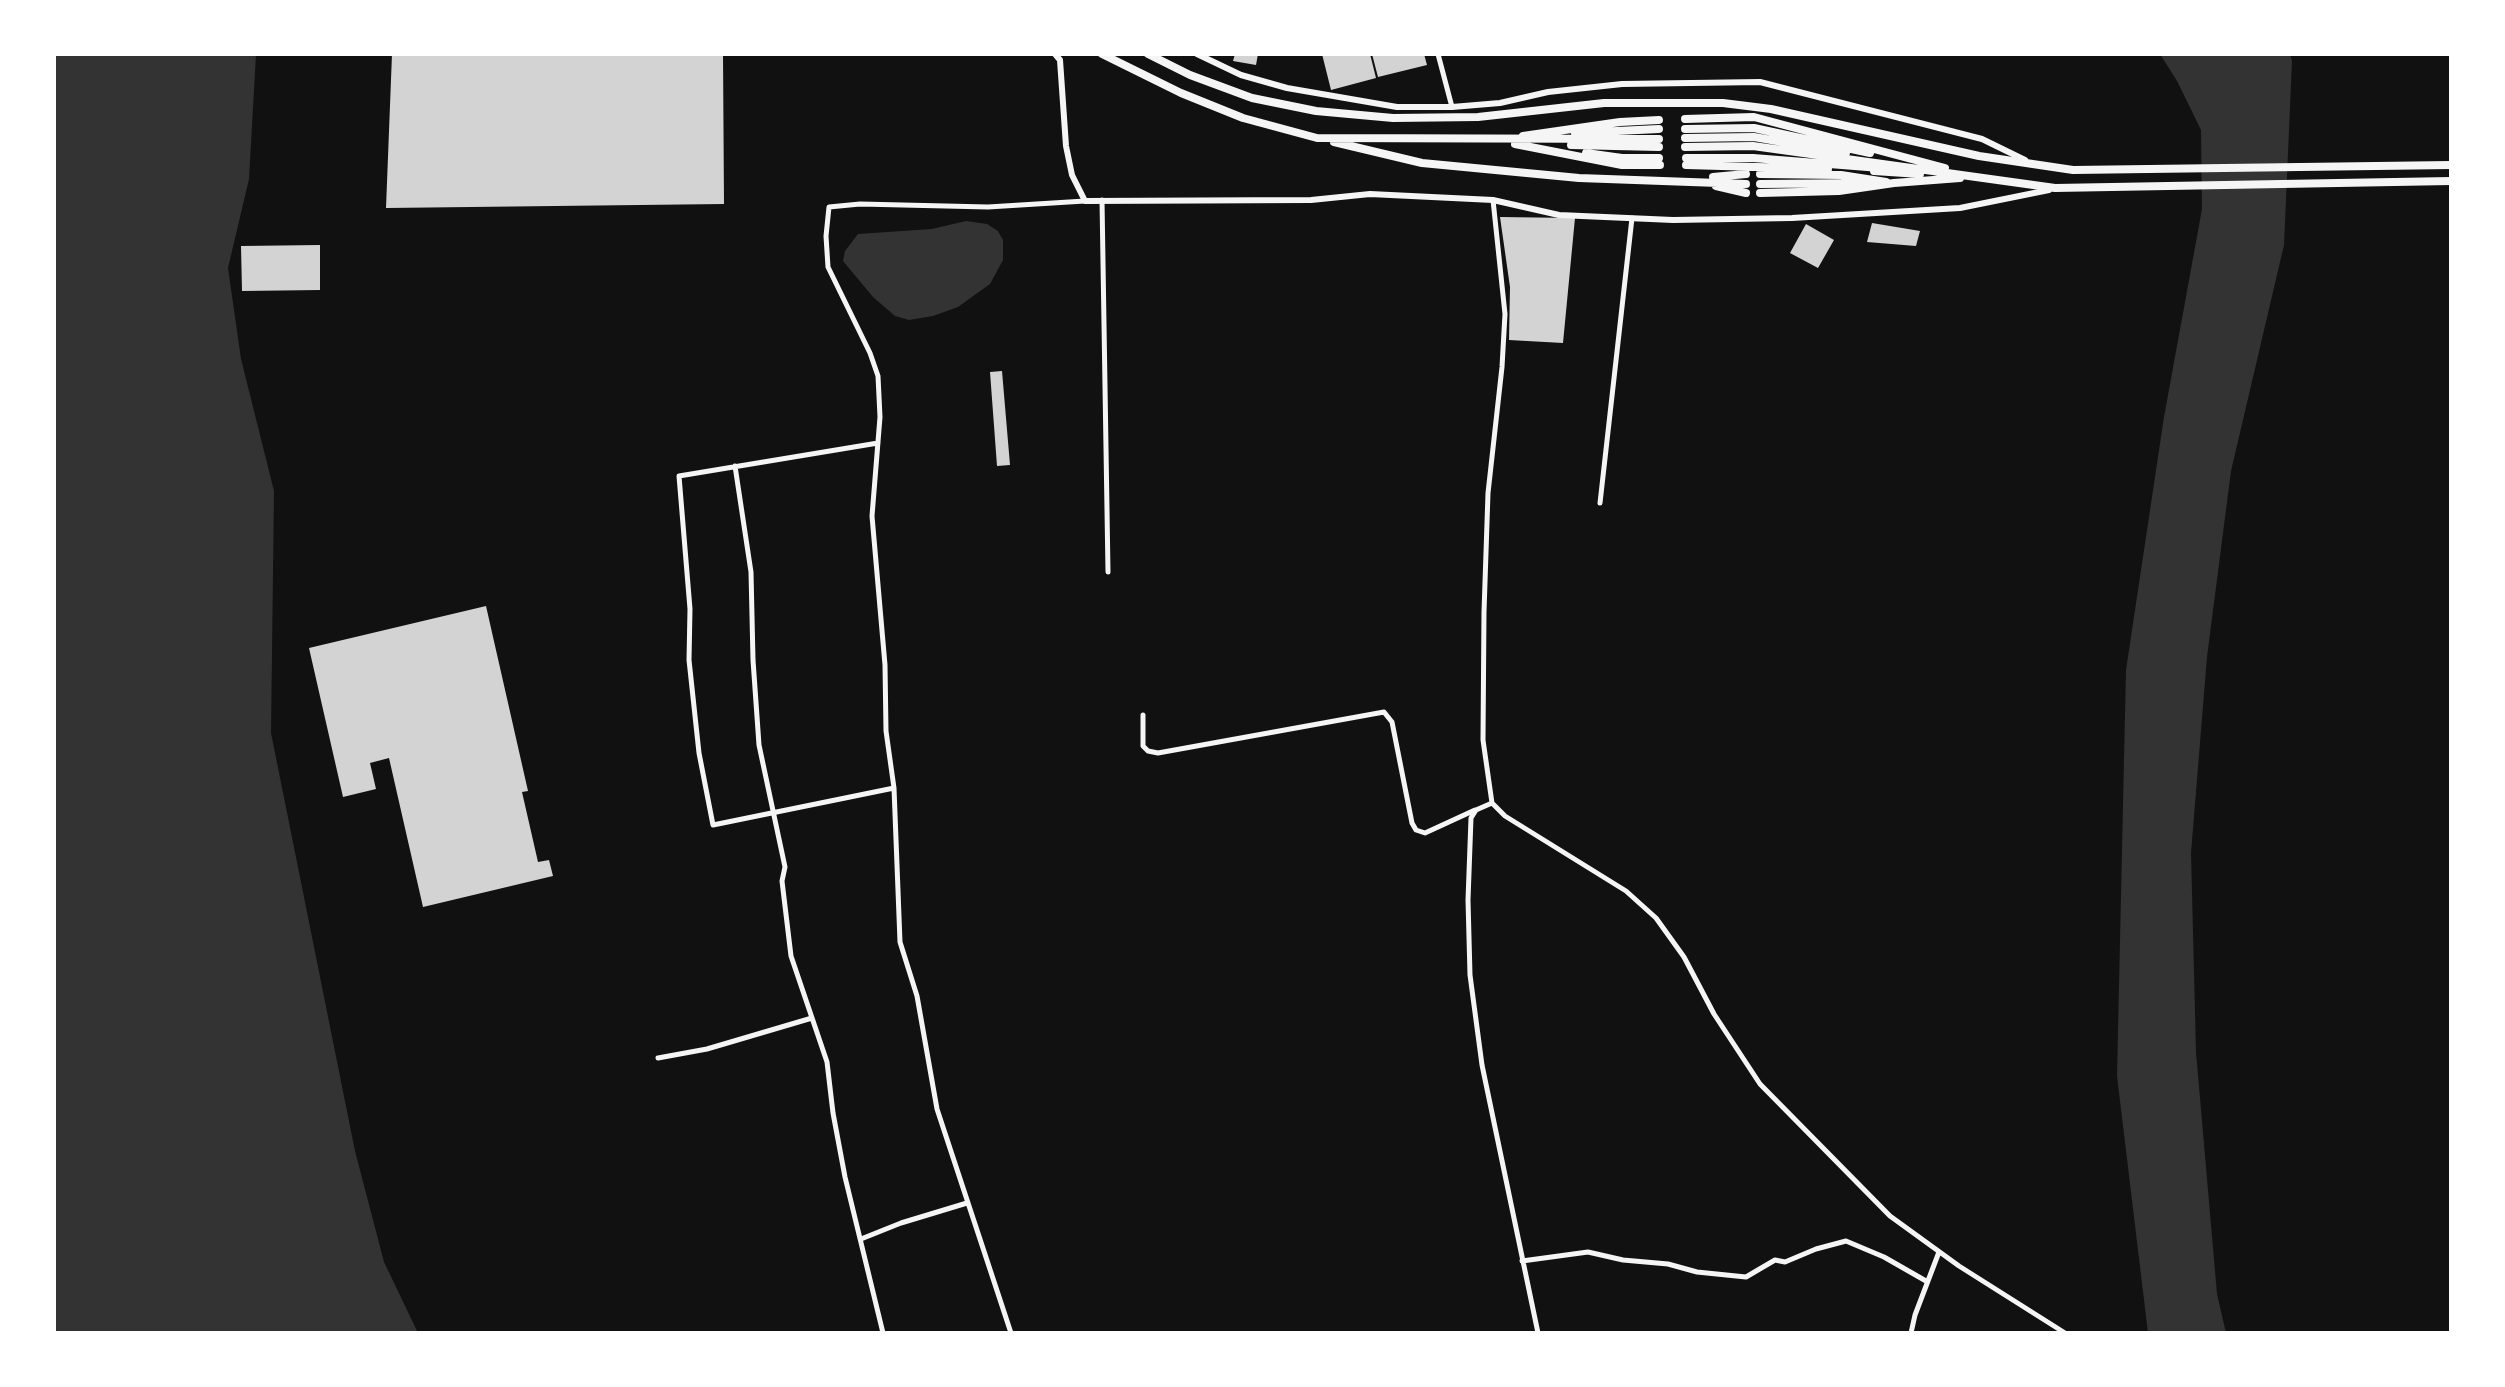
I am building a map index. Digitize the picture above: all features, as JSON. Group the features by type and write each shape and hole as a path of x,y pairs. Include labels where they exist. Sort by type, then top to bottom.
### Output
{"highway":[{"path":"1102,54 1181,93 1243,118 1422,163 1579,178 1746,184 1689,180"},
{"path":"1148,54 1190,75 1252,98 1316,111 1393,118 1478,117 1604,103 1723,103 1771,109 1979,156 2073,170 2451,165"},
{"path":"1977,176 1754,117 1685,133 1754,137 1977,176 2055,188 2451,181"},
{"path":"1317,138 1495,140 1621,148 1659,134 1620,130 1495,140"},
{"path":"1495,140 1622,165 1660,162"},
{"path":"1686,162 1977,176"},
{"path":"1760,174 1841,175 1894,183"},
{"path":"1760,188 1894,183 1977,176"}],"street":[{"path":"1055,54 1060,60 1066,146 1072,175 1085,201"},
{"path":"1197,54 1241,75 1324,95 1397,107 1500,103 1548,92 1622,84 1760,82 1982,139 2036,165"},
{"path":"1438,54 1452,107"},
{"path":"1011,1333 937,1109 917,996 900,942 894,788 886,731 885,665 872,516 880,417 878,376 828,267 826,236 829,207 860,204 988,207 1102,200 1311,200 1370,194 1493,200 1559,215 1792,218 1960,208 2055,188"},
{"path":"1102,200 1108,572"},
{"path":"1493,200 1505,314 1488,493 1484,612 1483,740 1492,803 1505,816 1626,891 1649,911 1684,957 1714,1014 1760,1084 1890,1216 1939,1252 2065,1333"},
{"path":"1600,503 1632,218"},
{"path":"878,443 679,476 690,609 689,660 699,753 713,825 894,788"},
{"path":"735,466 751,572 759,745 785,867 782,881 791,956 827,1062 845,1177 883,1333"},
{"path":"1143,715 1143,746 1148,751 1158,753 1384,712 1392,722 1416,830 1425,833 1492,803"},
{"path":"1476,810 1470,827 1470,975 1482,1065 1538,1333"},
{"path":"658,1058 707,1049 812,1018"},
{"path":"861,1239 967,1203"},
{"path":"1522,1261 1588,1252 1623,1260 1668,1264 1697,1272 1746,1277 1775,1260 1785,1262 1846,1241 1884,1257 1926,1281"},
{"path":"1911,1333 1926,1281 1939,1252"}],"shaded area":[{"path":"54,54 256,54 249,179 228,268 241,359 274,491 271,733 355,1151 384,1262 418,1333 54,1333"},
{"path":"2160,54 2290,54 2292,61 2284,245 2231,471 2207,657 2191,853 2196,1052 2217,1294 2226,1333 2148,1333 2117,1076 2126,670 2164,417 2202,209 2201,130"},
{"path":"966,221 987,224 998,231 1003,240 1003,260 990,284 958,307 933,316 909,320 895,316 873,297 843,261 845,251 858,234 932,229"}],"building":[{"path":"392,54 723,54 724,204 386,208"},
{"path":"1235,54 1258,54 1256,65 1233,61"},
{"path":"1322,54 1370,54 1376,78 1331,90"},
{"path":"1372,54 1424,54 1427,65 1378,77"},
{"path":"1500,217 1575,218 1563,343 1509,340 1510,287"},
{"path":"1872,223 1920,231 1916,246 1867,242"},
{"path":"1806,224 1834,240 1818,268 1790,253"},
{"path":"320,245 320,290 242,291 241,246"},
{"path":"1002,371 1010,465 997,466 990,372"},
{"path":"486,606 528,791 522,792 538,862 549,860 553,876 423,907 389,758 370,763 376,789 343,797 309,648"}]}
